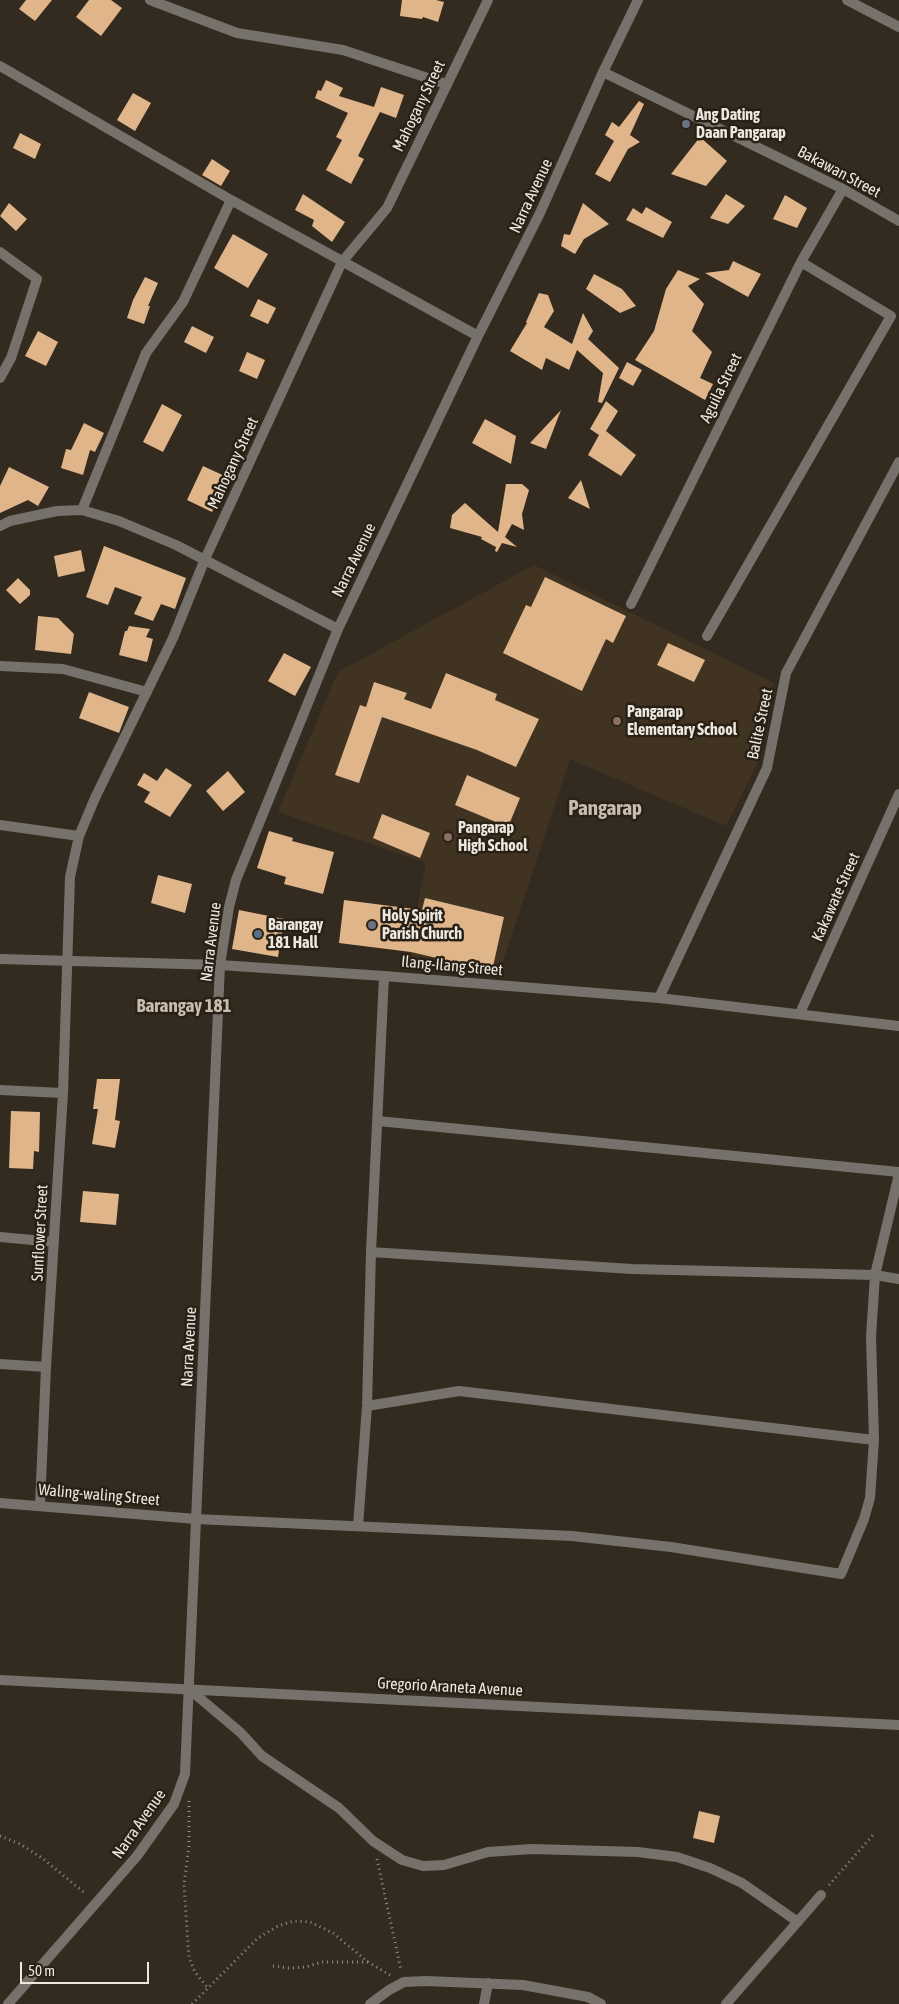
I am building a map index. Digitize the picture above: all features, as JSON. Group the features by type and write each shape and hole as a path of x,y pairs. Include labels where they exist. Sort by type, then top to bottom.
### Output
{"street":[{"path":"150,0 237,33 343,50 446,84"},
{"name":"Mahogany Street","path":"66,962 70,877 79,836 95,798 174,638 205,559 342,262 387,208 488,0"},
{"name":"Narra Avenue","path":"8,2004 137,1856 165,1816 180,1790 185,1774 220,965 227,917 236,880 338,629 478,336 540,213 603,72 638,0"},
{"path":"847,0 899,27"},
{"path":"0,66 231,200 478,336"},
{"name":"Bakawan Street","path":"603,72 844,189 899,221"},
{"name":"Aguila Street","path":"631,604 801,262 844,189"},
{"path":"82,510 146,353 183,302 231,200"},
{"path":"0,252 37,279 10,358 0,378"},
{"path":"707,636 891,316 801,262"},
{"name":"Balite Street","path":"659,998 767,768 786,673 899,462"},
{"path":"0,526 10,521 57,511 82,510 119,521 205,559 338,629"},
{"path":"0,666 63,669 147,692"},
{"name":"Kakawate Street","path":"800,1014 899,794"},
{"path":"0,825 79,836"},
{"name":"Ilang-Ilang Street","path":"0,959 220,965 384,976 659,998 899,1026"},
{"name":"Sunflower Street","path":"40,1505 46,1367 63,1093 66,962"},
{"path":"358,1526 367,1406 371,1252 384,976"},
{"path":"0,1090 63,1093"},
{"path":"367,1406 458,1391 874,1440 871,1337 874,1275 899,1173 378,1121"},
{"path":"0,1238 54,1242"},
{"path":"371,1252 632,1269 874,1275 899,1279"},
{"path":"0,1364 46,1367"},
{"name":"Waling-waling Street","path":"0,1503 196,1519 572,1536 671,1547 841,1574 864,1519 870,1498 874,1440"},
{"name":"Gregorio Araneta Avenue","path":"0,1680 899,1724"},
{"path":"189,1689 241,1733 262,1756 339,1808 373,1841 402,1860 423,1866 444,1865 488,1852 532,1849 638,1852 676,1858 710,1868 742,1884 798,1922"},
{"path":"726,2004 821,1895"},
{"path":"370,2004 404,1982 426,1980 523,1985 588,1997 601,2004"},
{"path":"484,2004 488,1983"}],"path":[{"path":"185,1774 190,1810 189,1845 184,1885 189,1958 195,1972 207,1987"},
{"path":"821,1895 873,1835"},
{"path":"0,1836 20,1844 42,1858 98,1903"},
{"path":"373,1841 404,1982"},
{"path":"192,2004 258,1938 278,1926 294,1921 310,1922 333,1933 368,1962 404,1982"},
{"path":"273,1966 288,1968 306,1967 322,1962 368,1962"}],"shaded area":[{"path":"534,565 774,683 759,760 726,826 570,759 499,974 406,963 426,863 278,812 338,672"}],"building":[{"path":"26,0 52,0 35,21 19,9"},
{"path":"89,0 111,0 122,8 101,36 76,17"},
{"path":"402,0 436,0 444,2 438,22 423,17 422,19 400,16"},
{"path":"326,80 343,88 339,96 374,107 381,87 404,95 396,118 380,112 358,156 364,159 351,184 326,170 342,140 336,137 348,113 315,98 318,90 321,91"},
{"path":"133,93 151,103 135,131 117,120"},
{"path":"639,101 644,104 630,135 640,142 628,149 610,182 595,174 614,141 605,135 612,122 619,127"},
{"path":"20,133 41,144 35,159 13,148"},
{"path":"700,137 727,161 706,186 671,174"},
{"path":"212,159 230,171 221,186 202,175"},
{"path":"303,194 345,222 332,242 312,226 314,220 295,210"},
{"path":"726,194 745,206 728,224 710,218"},
{"path":"785,195 807,208 797,228 773,219"},
{"path":"9,203 27,219 16,231 0,216"},
{"path":"583,203 609,224 584,239 575,254 561,246 564,234 570,235"},
{"path":"646,207 672,222 663,238 626,220 633,208 642,214"},
{"path":"233,234 268,254 248,288 214,268"},
{"path":"733,261 761,274 748,297 705,273 729,270"},
{"path":"678,270 700,279 688,286 704,304 692,331 712,352 700,378 713,384 705,400 635,360 654,331 666,289"},
{"path":"594,274 622,289 636,306 620,313 586,289"},
{"path":"145,277 158,283 148,306 150,306 144,324 127,318 133,300"},
{"path":"539,293 548,295 554,311 544,327 572,344 583,313 593,331 588,339 619,368 602,403 598,402 603,373 577,350 569,370 546,358 542,370 510,351 527,323"},
{"path":"258,299 276,308 268,324 250,316"},
{"path":"192,326 214,337 206,353 184,342"},
{"path":"38,331 58,342 46,366 25,356"},
{"path":"247,352 265,360 257,379 239,371"},
{"path":"627,362 642,370 633,386 619,378"},
{"path":"606,401 618,411 606,431 636,455 621,476 588,455 599,435 590,429"},
{"path":"162,404 182,415 163,452 143,442"},
{"path":"561,410 546,449 530,443"},
{"path":"485,419 516,436 511,464 472,443"},
{"path":"84,423 104,433 95,452 90,450 83,475 61,468 66,449 71,450"},
{"path":"203,466 229,478 212,512 187,500"},
{"path":"9,467 49,487 38,506 28,500 0,513 0,486"},
{"path":"581,480 590,509 568,498"},
{"path":"506,484 522,484 529,490 522,514 524,530 512,524 505,537 517,547 502,543 497,552 495,551 496,547 481,539 482,537 450,528 452,515 465,503 498,532"},
{"path":"104,546 186,578 175,609 161,604 153,621 134,614 142,597 115,587 108,605 86,597"},
{"path":"81,550 85,571 58,577 54,556"},
{"path":"545,577 626,616 613,643 606,639 582,691 503,653 526,605 531,607"},
{"path":"18,578 30,590 30,595 20,604 6,590"},
{"path":"38,616 58,618 74,634 71,654 35,650"},
{"path":"129,626 150,629 146,637 153,639 147,662 119,655 125,631 127,631"},
{"path":"668,643 705,660 694,682 657,665"},
{"path":"284,653 311,667 295,696 268,681"},
{"path":"446,673 497,694 495,700 539,719 516,767 477,750 382,717 359,783 335,775 360,705 366,707 374,682 407,693 404,699 431,709"},
{"path":"89,692 129,707 119,733 79,718"},
{"path":"166,768 192,785 170,817 144,802 150,792 137,785 144,773 157,781"},
{"path":"228,771 245,792 223,811 206,791"},
{"path":"467,775 520,798 508,827 455,805"},
{"path":"382,814 430,833 420,858 373,838"},
{"path":"269,831 293,838 292,841 334,852 323,894 284,884 286,877 257,868"},
{"path":"158,875 192,884 185,913 151,903"},
{"path":"425,898 504,917 492,971 411,952 339,943 344,900 422,910"},
{"name":"Barangay 181 Hall","path":"239,910 284,919 278,957 232,949"},
{"path":"97,1079 120,1079 115,1120 120,1121 115,1148 92,1144 98,1109 93,1109"},
{"path":"11,1111 40,1112 39,1152 34,1151 33,1169 9,1168"},
{"path":"83,1191 119,1194 116,1225 80,1222"},
{"path":"699,1811 720,1816 714,1843 693,1838"}],"place":[{"name":"Ang Dating Daan Pangarap","path":"686,124"},
{"name":"Pangarap Elementary School","path":"617,721"},
{"name":"Pangarap High School","path":"448,837"},
{"name":"Holy Spirit Parish Church","path":"372,925"},
{"name":"Barangay 181 Hall","path":"258,934"}],"district":[{"name":"Pangarap","path":"605,808"},
{"name":"Barangay 181","path":"184,1006"}]}
